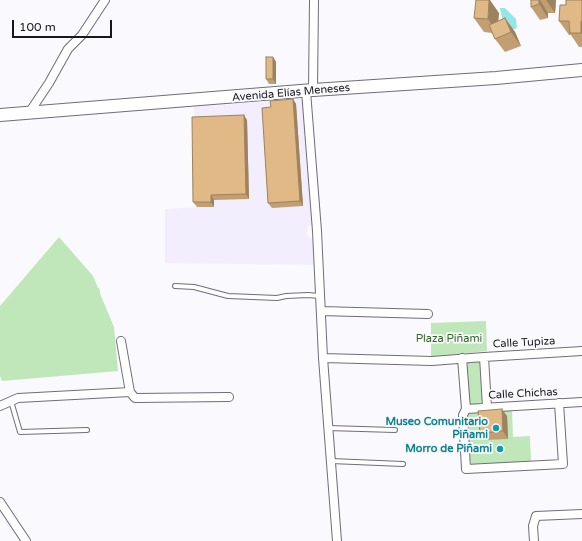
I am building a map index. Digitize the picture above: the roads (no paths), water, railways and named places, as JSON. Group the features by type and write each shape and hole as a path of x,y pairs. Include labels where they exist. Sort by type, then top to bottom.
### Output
{"main road":[{"name":"Avenida Elías Meneses","path":"0,115 488,79 582,70"}],"street":[{"path":"29,113 49,83 68,49 82,36 105,0"},
{"path":"314,0 310,91 323,358 337,541"},
{"path":"321,311 428,314"},
{"path":"121,341 130,392 135,398 229,397"},
{"name":"Calle Tupiza","path":"323,358 432,361 582,351"},
{"path":"484,357 487,407"},
{"path":"462,358 466,409 463,415 466,469 563,464 559,403"},
{"path":"0,406 18,398 130,392"},
{"name":"Calle Chichas","path":"466,409 582,402"},
{"path":"0,502 26,541"},
{"path":"534,541 533,526 536,516 582,514"}],"lane":[{"path":"175,286 194,287 228,296 277,298 286,296 320,296"},
{"path":"11,400 20,432 87,430"},
{"path":"328,428 395,430"},
{"path":"331,461 403,464"}],"water":[{"path":"500,8 505,8 516,19 517,28 502,35 503,23"}],"place":[{"name":"Museo Comunitario Piñami","path":"496,428"},
{"name":"Morro de Piñami","path":"500,449"}],"park label":[{"name":"Plaza Piñami","path":"449,339"}]}
